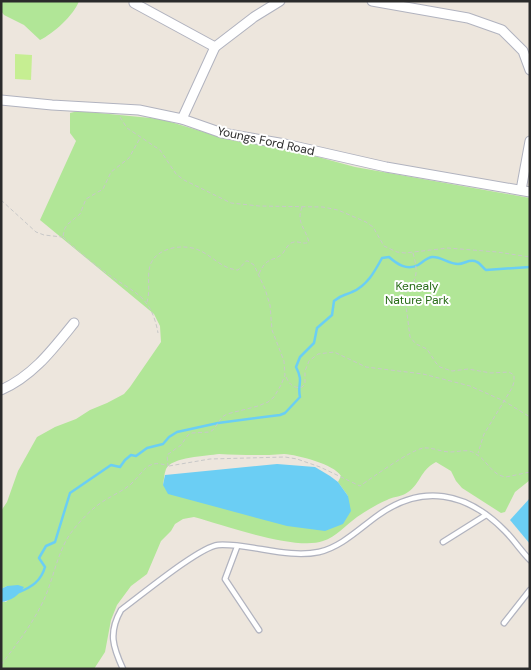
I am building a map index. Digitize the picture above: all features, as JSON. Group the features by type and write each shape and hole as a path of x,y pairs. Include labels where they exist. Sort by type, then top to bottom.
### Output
{"street":[{"path":"182,119 215,47 254,17 280,1"},
{"path":"372,1 468,18 502,30 523,51 530,70"},
{"path":"134,3 215,47"},
{"name":"Youngs Ford Road","path":"1,100 139,110 182,119 222,133 285,144 386,167 525,191"},
{"path":"525,191 530,141"},
{"path":"1,390 17,383 36,367 74,323"}],"lane":[{"path":"123,669 114,645 112,632 121,610 200,551 216,545 303,554 320,552 336,546 401,501 416,496 432,495 465,502 479,509 505,531 530,560"},
{"path":"443,542 486,515"},
{"path":"237,547 226,579 259,630"},
{"path":"504,623 530,590"}],"path":[{"path":"116,108 127,128 160,150 176,174 231,203 259,206 323,207 351,215 373,227 384,246 397,252 448,248 530,257"},
{"path":"63,237 65,228 80,214 86,199 103,189 111,172 129,158 140,138"},
{"path":"1,200 36,232 63,237 106,273 127,286 147,302 155,320 158,333"},
{"path":"258,275 268,260 280,256 292,242 306,244 309,242 299,215 303,206"},
{"path":"147,302 150,289 150,266 158,254 170,249 197,249 235,270 238,270 248,260 254,264 268,298 272,330 284,361 285,375 290,385 298,388 302,387 306,384 305,371 310,361 318,354 334,352 366,367 432,376 470,386 504,401 530,417"},
{"path":"412,252 416,274 412,286 405,292 410,337 416,344 427,349 436,363 446,369 512,373 515,378 504,401 484,434 478,454"},
{"path":"168,466 167,455 181,445 188,435 210,432 222,417 227,414 268,402 278,392 285,375"},
{"path":"1,665 34,620 46,595 61,552 69,536 82,518 100,503 130,485 146,467 154,464 168,466 210,459 285,457 320,467 360,486 398,460 424,448 443,452 468,451 478,454 490,468 502,477 530,472"}],"green space":[{"path":"1,1 79,1 73,12 62,23 40,40 24,25 4,15 1,11"},
{"path":"15,54 32,55 31,80 15,79"},
{"name":"Kenealy Nature Park","path":"78,111 161,119 230,140 296,151 355,167 530,198 530,480 515,492 505,512 501,513 462,488 451,471 436,462 426,470 414,486 405,494 389,499 372,508 357,517 337,534 323,541 296,543 259,536 194,517 183,519 175,524 161,541 147,574 131,586 117,605 111,620 105,652 94,669 1,669 1,602 6,602 21,586 7,586 1,589 1,511 7,502 18,471 37,437 124,394 161,342 160,326 154,314 40,220 76,141 70,133 70,113","holes":["219,454 284,454 315,461 331,468 341,476 338,482 348,496 163,485 164,475 169,465 198,456"]}],"water":[{"path":"277,464 315,467 338,482 348,496 351,511 343,524 325,531 287,526 168,494 163,485 165,475"},
{"path":"530,498 530,544 510,520"},
{"path":"18,585 24,587 20,593 11,599 1,602 1,589 7,586"}],"waterway":[{"path":"19,592 35,583 41,576 45,567 39,558 46,546 55,542 70,493 111,465 120,467 131,455 136,456 147,448 163,444 177,432 218,423 285,413 300,397 300,376 296,367 300,357 314,343 317,328 332,315 334,301 362,286 382,258 389,257 406,267 414,267 432,257 458,264 474,261 486,270 530,267"}]}
